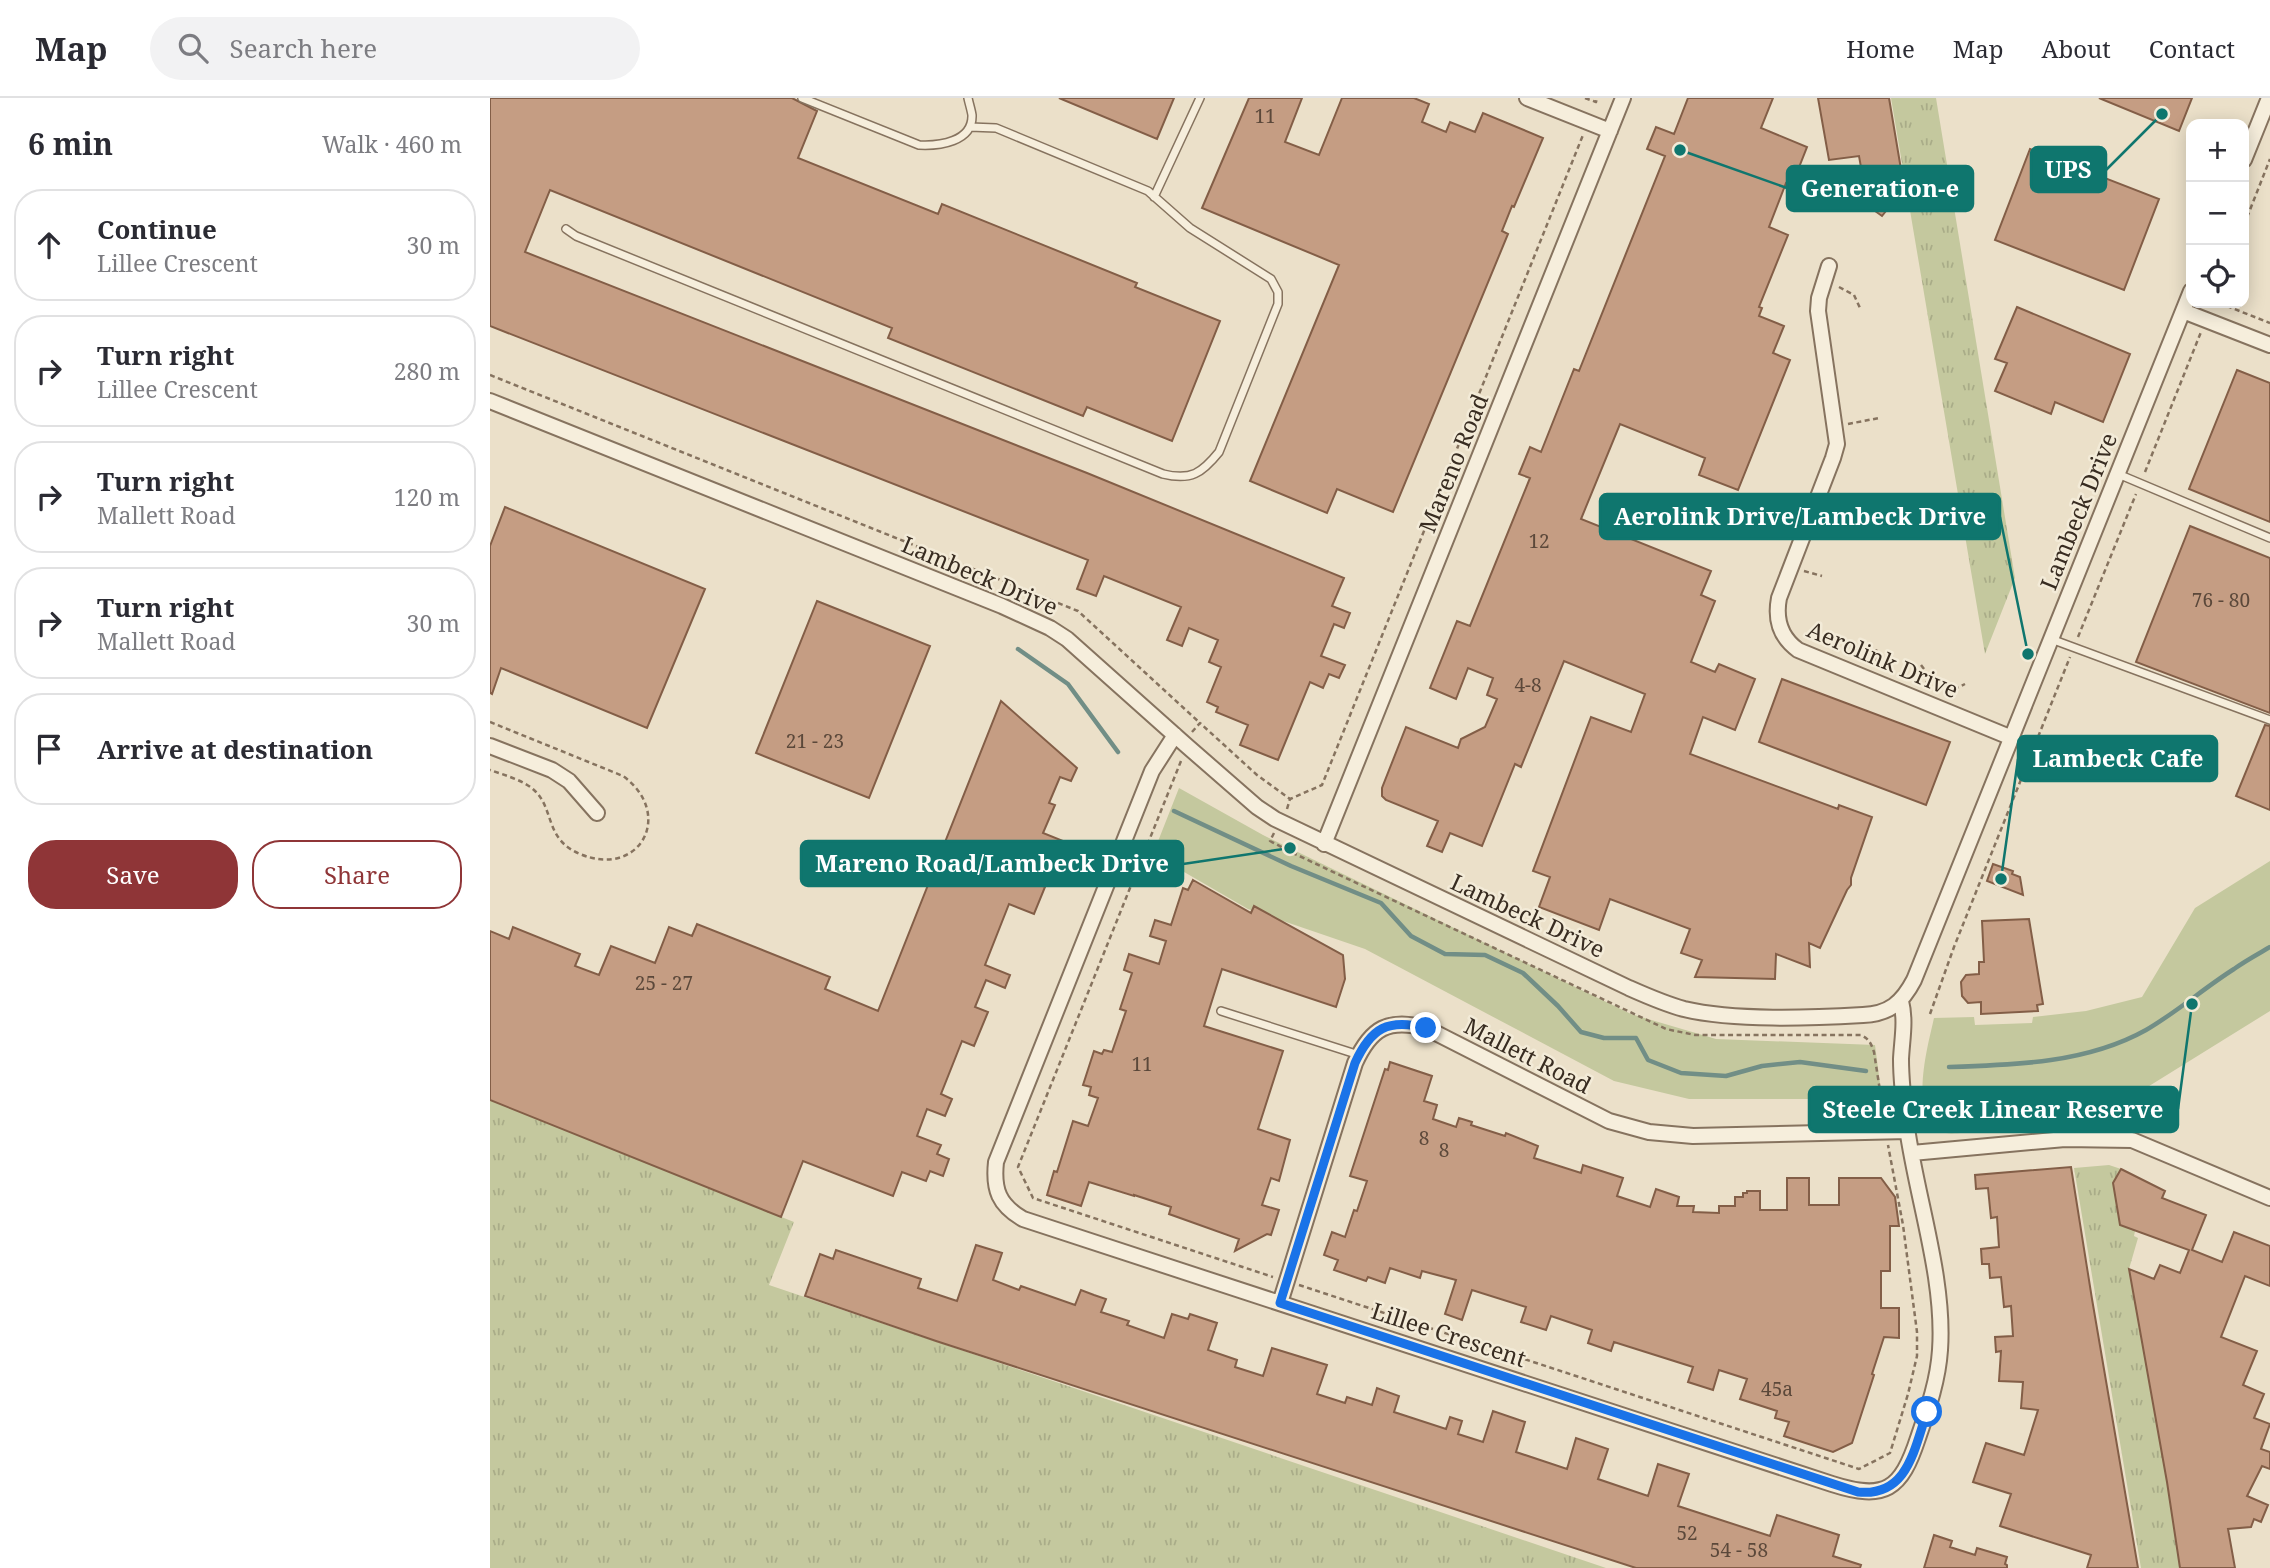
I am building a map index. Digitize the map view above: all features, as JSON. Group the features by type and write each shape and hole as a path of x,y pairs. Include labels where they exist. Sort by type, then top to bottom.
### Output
{"street":[{"path":"1527,98 1610,131"},
{"name":"Mareno Road","path":"1324,844 1623,98"},
{"path":"2249,148 2269,98"},
{"name":"Aerolink Drive","path":"1827,273 1818,311 1835,427 1835,452 1779,598 1779,624 1790,644 1798,650 2012,738"},
{"name":"Lambeck Drive","path":"490,401 1050,628 1086,654 1257,807 1282,823 1629,988 1686,1010 1741,1016 1847,1016 1887,1011 1901,1001 1914,980 2186,304"},
{"path":"2183,311 2270,345"},
{"name":"Lillee Crescent","path":"1175,735 1152,771 1001,1149 994,1178 1003,1204 1023,1219 1840,1487 1858,1492 1876,1492 1894,1483 1908,1466 1932,1394 1940,1349 1939,1302 1908,1131 1902,1074 1905,1017 1901,1001"},
{"path":"490,746 552,771 569,781 597,813"},
{"name":"Mallett Road","path":"1280,1303 1359,1055 1364,1044 1375,1032 1389,1025 1408,1023 1426,1028 1609,1121 1635,1129 1693,1136 1908,1131"},
{"path":"1912,1153 2065,1139 2132,1140 2270,1198"}],"lane":[{"path":"802,98 919,145 936,146 959,138 970,127 972,116 968,98"},
{"path":"1154,197 1200,98"},
{"path":"565,229 589,242 1163,474 1188,476 1205,469 1219,452 1278,304 1278,292 1272,279 1190,228 1148,191 996,128 970,127"},
{"path":"2118,474 2270,538"},
{"path":"2051,639 2270,720"},
{"path":"1221,1011 1359,1055"}],"path":[{"path":"1584,98 1595,103 1597,98"},
{"path":"1200,723 1193,730 1018,1167 1032,1198 1859,1469 1890,1453 1917,1356 1915,1307 1874,1052 1867,1038 1861,1035 1695,1035 1666,1029 1270,841 1282,823 1290,799 1321,785 1588,122"},
{"path":"2249,212 2270,159"},
{"path":"1827,273 1854,295 1860,308"},
{"path":"2232,308 2270,323"},
{"path":"490,375 1078,611 1257,775 1290,799"},
{"path":"1835,427 1879,418"},
{"path":"1921,665 1928,685 1924,702"},
{"path":"1945,710 1957,688 1965,684"}],"green space":[{"path":"1891,98 1936,98 2015,578 1985,654"},
{"path":"1179,788 1263,835 1631,1014 1716,1039 1875,1045 1882,1099 1689,1099 1614,1081 1365,949 1248,909 1153,854"},
{"path":"2270,861 2270,1011 2125,1101 2128,1115 2122,1122 2101,1121 1952,1133 1946,1133 1934,1126 1926,1114 1923,1082 1934,1018 1974,1017 1975,1025 2032,1023 2033,1017 2086,1011 2142,997 2195,908"},
{"path":"490,1100 794,1222 769,1285 1606,1568 490,1568"},
{"path":"2109,1165 2121,1169 2113,1183 2120,1224 2135,1231 2134,1236 2138,1238 2129,1269 2180,1568 2141,1568 2074,1168"}],"building":[{"path":"490,98 792,98 817,111 798,158 938,214 942,204 1137,283 1135,287 1220,321 1172,441 1087,407 1083,416 888,338 892,328 550,190 525,252 1087,473 1344,578 1332,606 1350,613 1344,628 1334,624 1321,656 1345,665 1339,678 1329,674 1323,688 1310,682 1278,760 1240,745 1248,725 1216,712 1218,707 1207,702 1221,667 1209,662 1218,640 1189,628 1182,646 1167,640 1181,607 1104,576 1096,596 1077,589 1088,560 490,326"},
{"path":"1059,98 1174,98 1157,139"},
{"path":"1249,98 1302,98 1285,142 1319,155 1342,98 1414,98 1429,104 1422,122 1446,132 1450,122 1475,132 1483,113 1543,138 1514,207 1512,206 1502,231 1508,234 1393,512 1337,489 1327,513 1250,481 1339,265 1202,208"},
{"path":"1688,98 1773,98 1761,128 1807,147 1792,185 1786,183 1769,227 1788,235 1759,307 1762,308 1759,316 1784,326 1773,353 1790,360 1738,490 1699,475 1705,458 1620,424 1581,519 1711,571 1701,595 1715,601 1691,662 1715,672 1719,664 1755,679 1735,730 1703,717 1690,754 1838,809 1839,805 1872,817 1851,885 1820,948 1809,943 1810,967 1776,954 1775,979 1695,977 1702,960 1681,953 1690,929 1610,899 1599,930 1539,907 1550,877 1533,871 1591,717 1631,732 1645,694 1564,661 1521,767 1515,764 1482,846 1450,833 1442,852 1427,846 1438,821 1382,796 1382,788 1406,727 1458,748 1461,739 1485,727 1497,699 1487,695 1493,678 1468,668 1456,699 1430,688 1457,621 1470,626 1530,478 1519,474 1530,447 1541,452 1574,369 1579,371 1665,156 1647,149 1656,127 1674,134"},
{"path":"1818,98 1889,98 1906,199 1894,201 1882,216 1868,206 1859,156 1829,160"},
{"path":"2099,98 2192,98 2179,131"},
{"path":"2030,149 2159,199 2124,290 1995,240"},
{"path":"2017,307 2130,354 2103,422 2055,402 2051,414 1995,391 2007,363 1995,359"},
{"path":"2237,370 2270,383 2270,522 2189,489"},
{"path":"505,507 705,589 647,728 501,668 492,694 490,693 490,546"},
{"path":"2190,526 2270,558 2270,713 2136,662"},
{"path":"817,601 930,646 869,798 756,753"},
{"path":"1782,679 1950,742 1926,805 1759,742"},
{"path":"1001,701 1077,768 1071,781 1060,777 1049,803 1055,805 1043,833 1073,845 1067,860 1039,849 1027,879 1045,887 1034,914 1009,904 985,965 1010,975 1005,988 986,980 975,1007 988,1012 974,1046 962,1041 941,1094 952,1099 945,1116 927,1109 917,1136 941,1145 937,1154 949,1159 943,1176 930,1171 926,1181 902,1172 893,1196 803,1161 781,1217 490,1100 490,931 509,939 513,927 580,954 575,966 599,975 611,946 655,963 669,927 692,936 697,924 830,977 825,989 878,1011"},
{"path":"2265,725 2270,726 2270,810 2236,796"},
{"path":"1993,864 2013,871 2012,874 2020,877 2023,895 1987,881"},
{"path":"1193,880 1251,913 1254,906 1343,955 1345,979 1336,1007 1222,969 1204,1026 1283,1051 1258,1129 1290,1140 1279,1181 1271,1178 1262,1205 1279,1210 1271,1235 1267,1234 1235,1251 1239,1239 1169,1214 1171,1207 1134,1195 1089,1182 1081,1206 1047,1195 1073,1121 1088,1126 1098,1098 1089,1095 1091,1087 1083,1085 1094,1051 1102,1054 1104,1050 1112,1052 1126,1011 1120,1009 1132,973 1124,970 1129,954 1159,964 1166,941 1150,936 1155,920 1171,925 1183,888 1188,890"},
{"path":"2029,919 2043,1004 2037,1005 2038,1011 1981,1014 1981,1002 1968,1003 1962,996 1961,982 1966,975 1979,974 1979,962 1984,962 1982,921"},
{"path":"1390,1062 1432,1076 1424,1101 1437,1105 1433,1119 1456,1127 1459,1118 1472,1122 1471,1125 1505,1136 1506,1133 1538,1146 1534,1158 1581,1173 1583,1165 1623,1178 1617,1196 1650,1207 1656,1189 1679,1197 1677,1206 1694,1206 1693,1212 1719,1213 1719,1206 1735,1206 1735,1197 1743,1197 1743,1193 1747,1191 1760,1191 1760,1210 1787,1210 1787,1178 1809,1178 1809,1205 1839,1205 1839,1178 1881,1178 1895,1197 1899,1226 1890,1226 1890,1271 1881,1271 1881,1308 1899,1308 1899,1338 1884,1337 1852,1443 1833,1452 1784,1436 1789,1422 1775,1418 1777,1411 1740,1399 1747,1379 1719,1370 1713,1390 1688,1382 1693,1367 1614,1342 1611,1351 1588,1343 1592,1330 1551,1316 1546,1330 1521,1322 1526,1307 1472,1290 1462,1320 1445,1314 1456,1280 1422,1271 1420,1278 1390,1268 1385,1283 1368,1277 1366,1281 1334,1270 1338,1260 1324,1255 1332,1232 1345,1237 1354,1210 1357,1211 1367,1181 1350,1176 1385,1069 1388,1070"},
{"path":"2071,1167 2138,1568 2087,1568 2091,1555 2000,1526 2011,1494 1973,1482 1986,1443 2024,1455 2038,1410 2021,1408 2023,1382 1999,1381 2001,1351 1996,1352 1995,1337 2013,1336 2011,1306 2004,1307 2001,1277 1990,1278 1989,1264 1982,1264 1981,1249 1999,1247 1997,1217 1991,1218 1988,1188 1976,1189 1975,1175"},
{"path":"2121,1169 2165,1191 2162,1198 2206,1215 2192,1250 2222,1262 2234,1232 2270,1246 2270,1286 2245,1276 2221,1337 2257,1351 2243,1385 2264,1394 2254,1418 2270,1424 2261,1449 2270,1452 2270,1469 2262,1466 2247,1496 2268,1505 2261,1522 2254,1519 2251,1527 2228,1529 2235,1568 2180,1568 2129,1269 2154,1279 2160,1265 2180,1273 2189,1250 2120,1225 2113,1183"},
{"path":"976,1245 1002,1253 993,1280 1019,1290 1021,1286 1075,1305 1081,1290 1106,1299 1101,1312 1129,1321 1127,1325 1164,1338 1172,1314 1188,1319 1190,1314 1217,1323 1208,1350 1237,1360 1235,1367 1263,1376 1272,1348 1327,1365 1317,1394 1345,1403 1347,1397 1372,1405 1377,1388 1399,1396 1394,1412 1446,1429 1450,1417 1462,1421 1458,1434 1483,1442 1493,1411 1525,1422 1516,1452 1567,1469 1576,1438 1608,1449 1598,1479 1648,1496 1658,1464 1689,1474 1678,1506 1770,1536 1777,1515 1839,1535 1833,1556 1861,1565 1860,1568 1636,1568 805,1296 820,1254 833,1259 836,1250 921,1279 918,1288 957,1301"},
{"path":"1934,1535 1952,1541 1950,1547 1975,1555 1977,1548 2007,1557 2007,1568 1924,1568"}],"waterway":[{"path":"1018,649 1068,684 1118,752"},
{"path":"1174,811 1291,866 1381,903 1411,936 1445,954 1485,955 1523,973 1581,1032 1604,1038 1636,1038 1648,1060 1681,1073 1726,1076 1762,1066 1800,1062 1866,1071"},
{"path":"1949,1067 2050,1060 2075,1056 2123,1041 2157,1023 2223,976 2270,947"}],"place":[{"name":"UPS","path":"2162,114"},
{"name":"Generation-e","path":"1680,150"},
{"name":"Aerolink Drive/Lambeck Drive","path":"2028,654"},
{"name":"Mareno Road/Lambeck Drive","path":"1290,848"},
{"name":"Lambeck Cafe","path":"2001,879"},
{"name":"Steele Creek Linear Reserve","path":"2192,1004"}],"route":[{"path":"1426,1028 1408,1023 1389,1025 1375,1032 1364,1044 1355,1063 1280,1303 1858,1492 1886,1489 1902,1475 1908,1466 1927,1412"}]}
